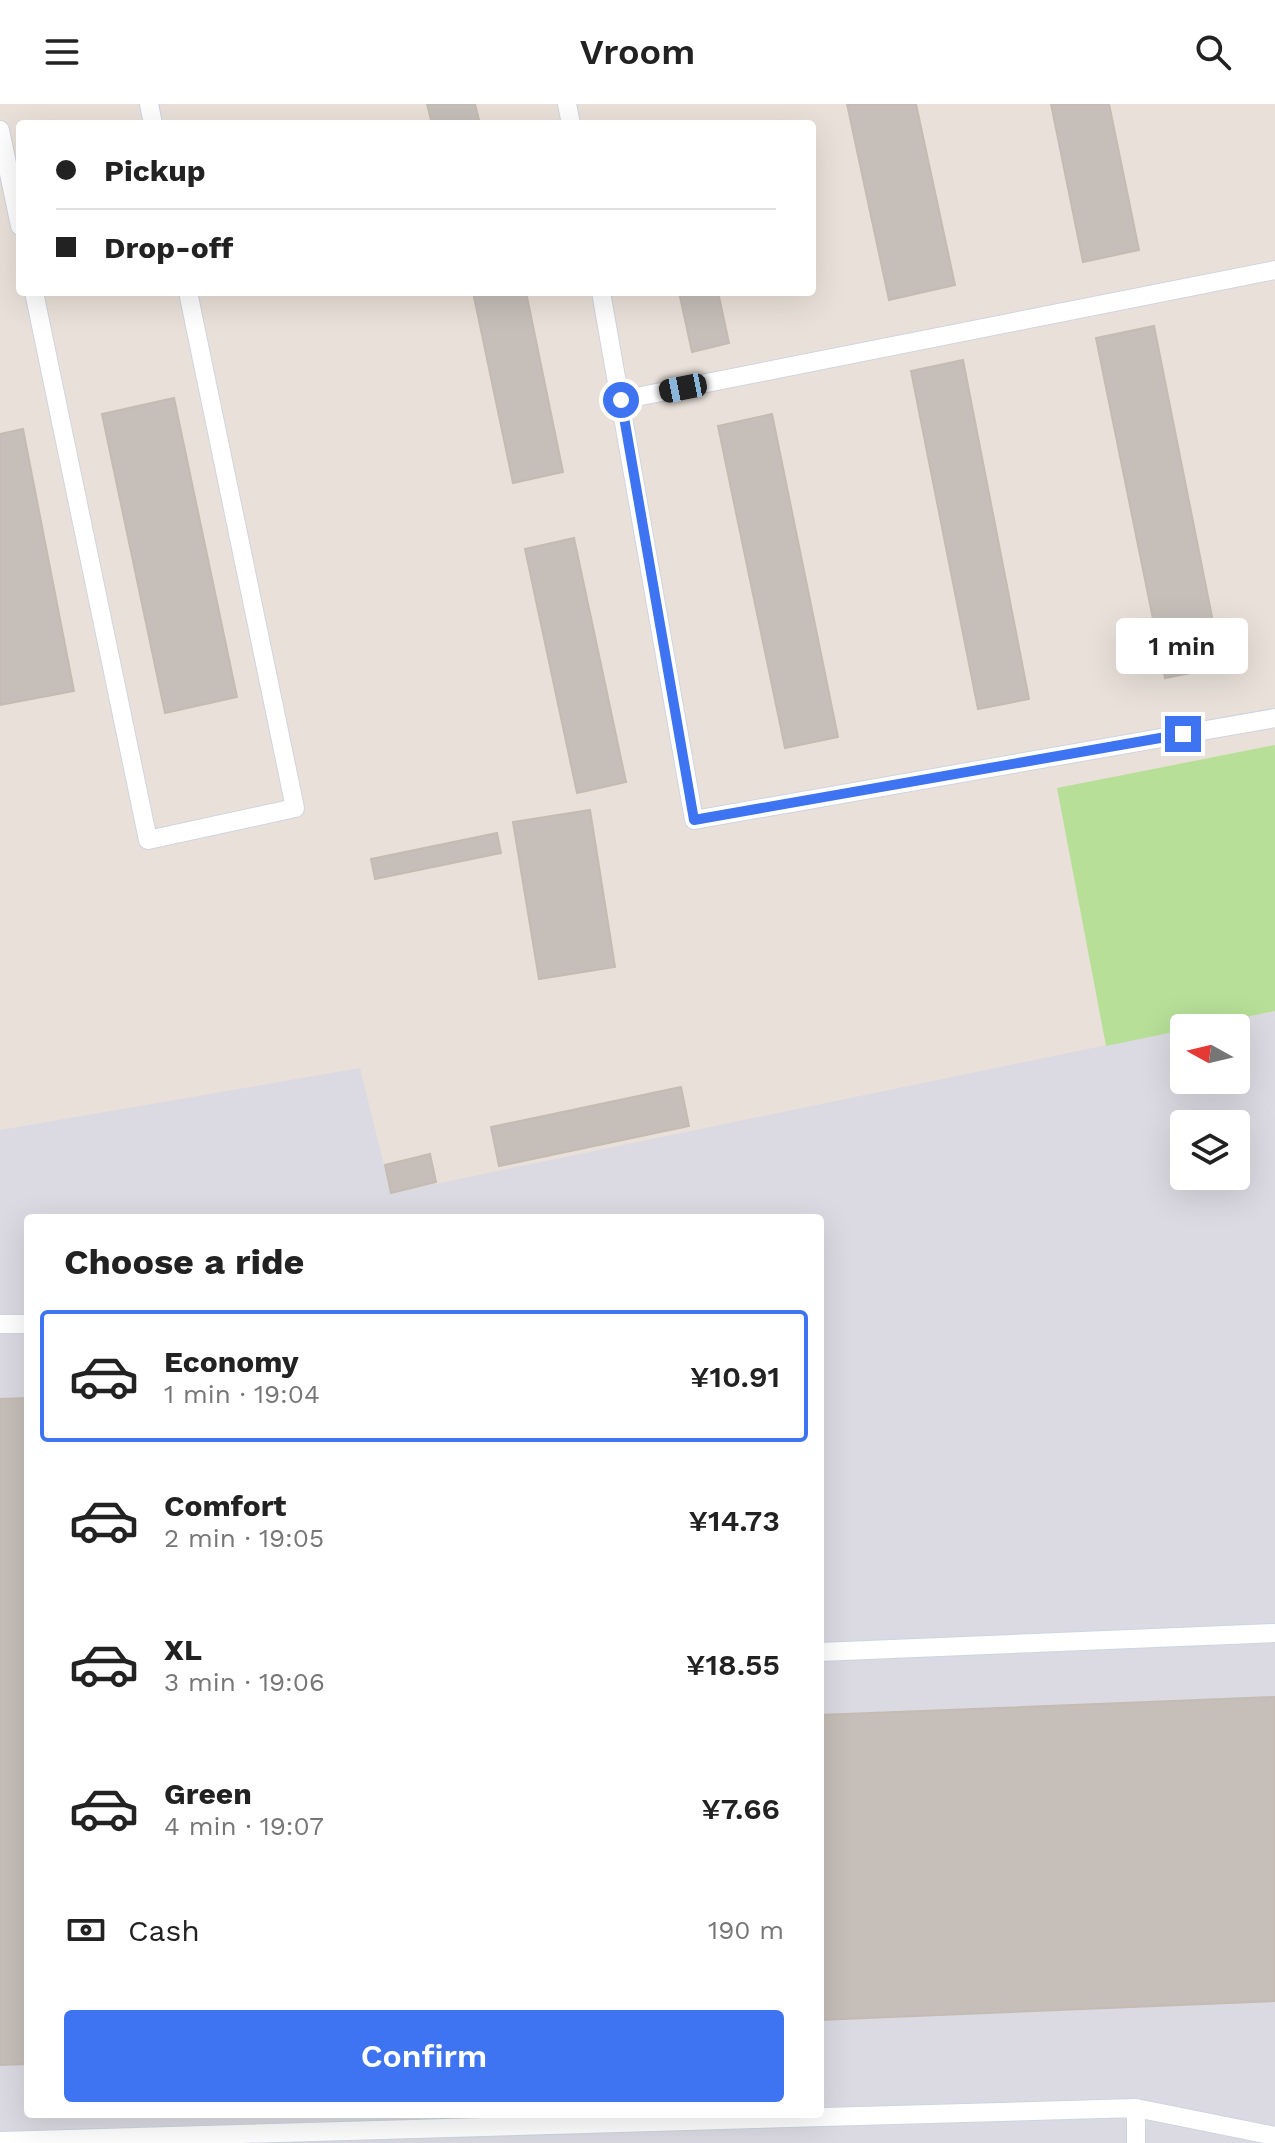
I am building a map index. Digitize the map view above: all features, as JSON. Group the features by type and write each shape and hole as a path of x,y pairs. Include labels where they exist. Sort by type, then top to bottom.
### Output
{"lane":[{"path":"0,130 16,207"},
{"path":"621,400 1275,270"},
{"path":"35,296 148,840 295,808 189,296"},
{"path":"602,296 694,820 1275,718"},
{"path":"0,1324 24,1324"},
{"path":"824,1652 1275,1633"},
{"path":"824,2117 1136,2108 1275,2136"},
{"path":"1136,2108 1136,2143"},
{"path":"262,2118 262,2133"},
{"path":"0,2141 786,2118"}],"shaded area":[{"path":"1275,1011 1275,2143 0,2143 0,1130 360,1068 391,1193 1170,1032 1170,1094 1250,1094 1250,1016"}],"green space":[{"path":"1275,745 1275,1011 1250,1016 1170,1014 1170,1033 1106,1046 1057,788"}],"building":[{"path":"427,104 475,104 479,120 431,120"},
{"path":"847,104 916,104 955,285 889,300"},
{"path":"1051,104 1109,104 1139,250 1083,262"},
{"path":"474,296 527,296 563,472 513,483"},
{"path":"680,296 719,296 729,343 692,352"},
{"path":"1154,326 1222,667 1165,678 1096,338"},
{"path":"963,360 1029,699 978,709 911,371"},
{"path":"174,398 237,697 165,713 102,414"},
{"path":"772,414 838,737 785,748 718,426"},
{"path":"23,429 74,691 0,705 0,434"},
{"path":"574,538 626,782 577,793 525,549"},
{"path":"590,810 615,967 539,979 513,822"},
{"path":"497,833 501,853 375,879 371,859"},
{"path":"681,1087 689,1126 499,1166 491,1127"},
{"path":"430,1154 436,1182 391,1193 385,1165"},
{"path":"24,1398 24,2064 0,2065 0,1399"},
{"path":"1275,1697 1275,2001 824,2020 824,1715"}],"route":[{"path":"621,400 694,820 1183,734"}]}
